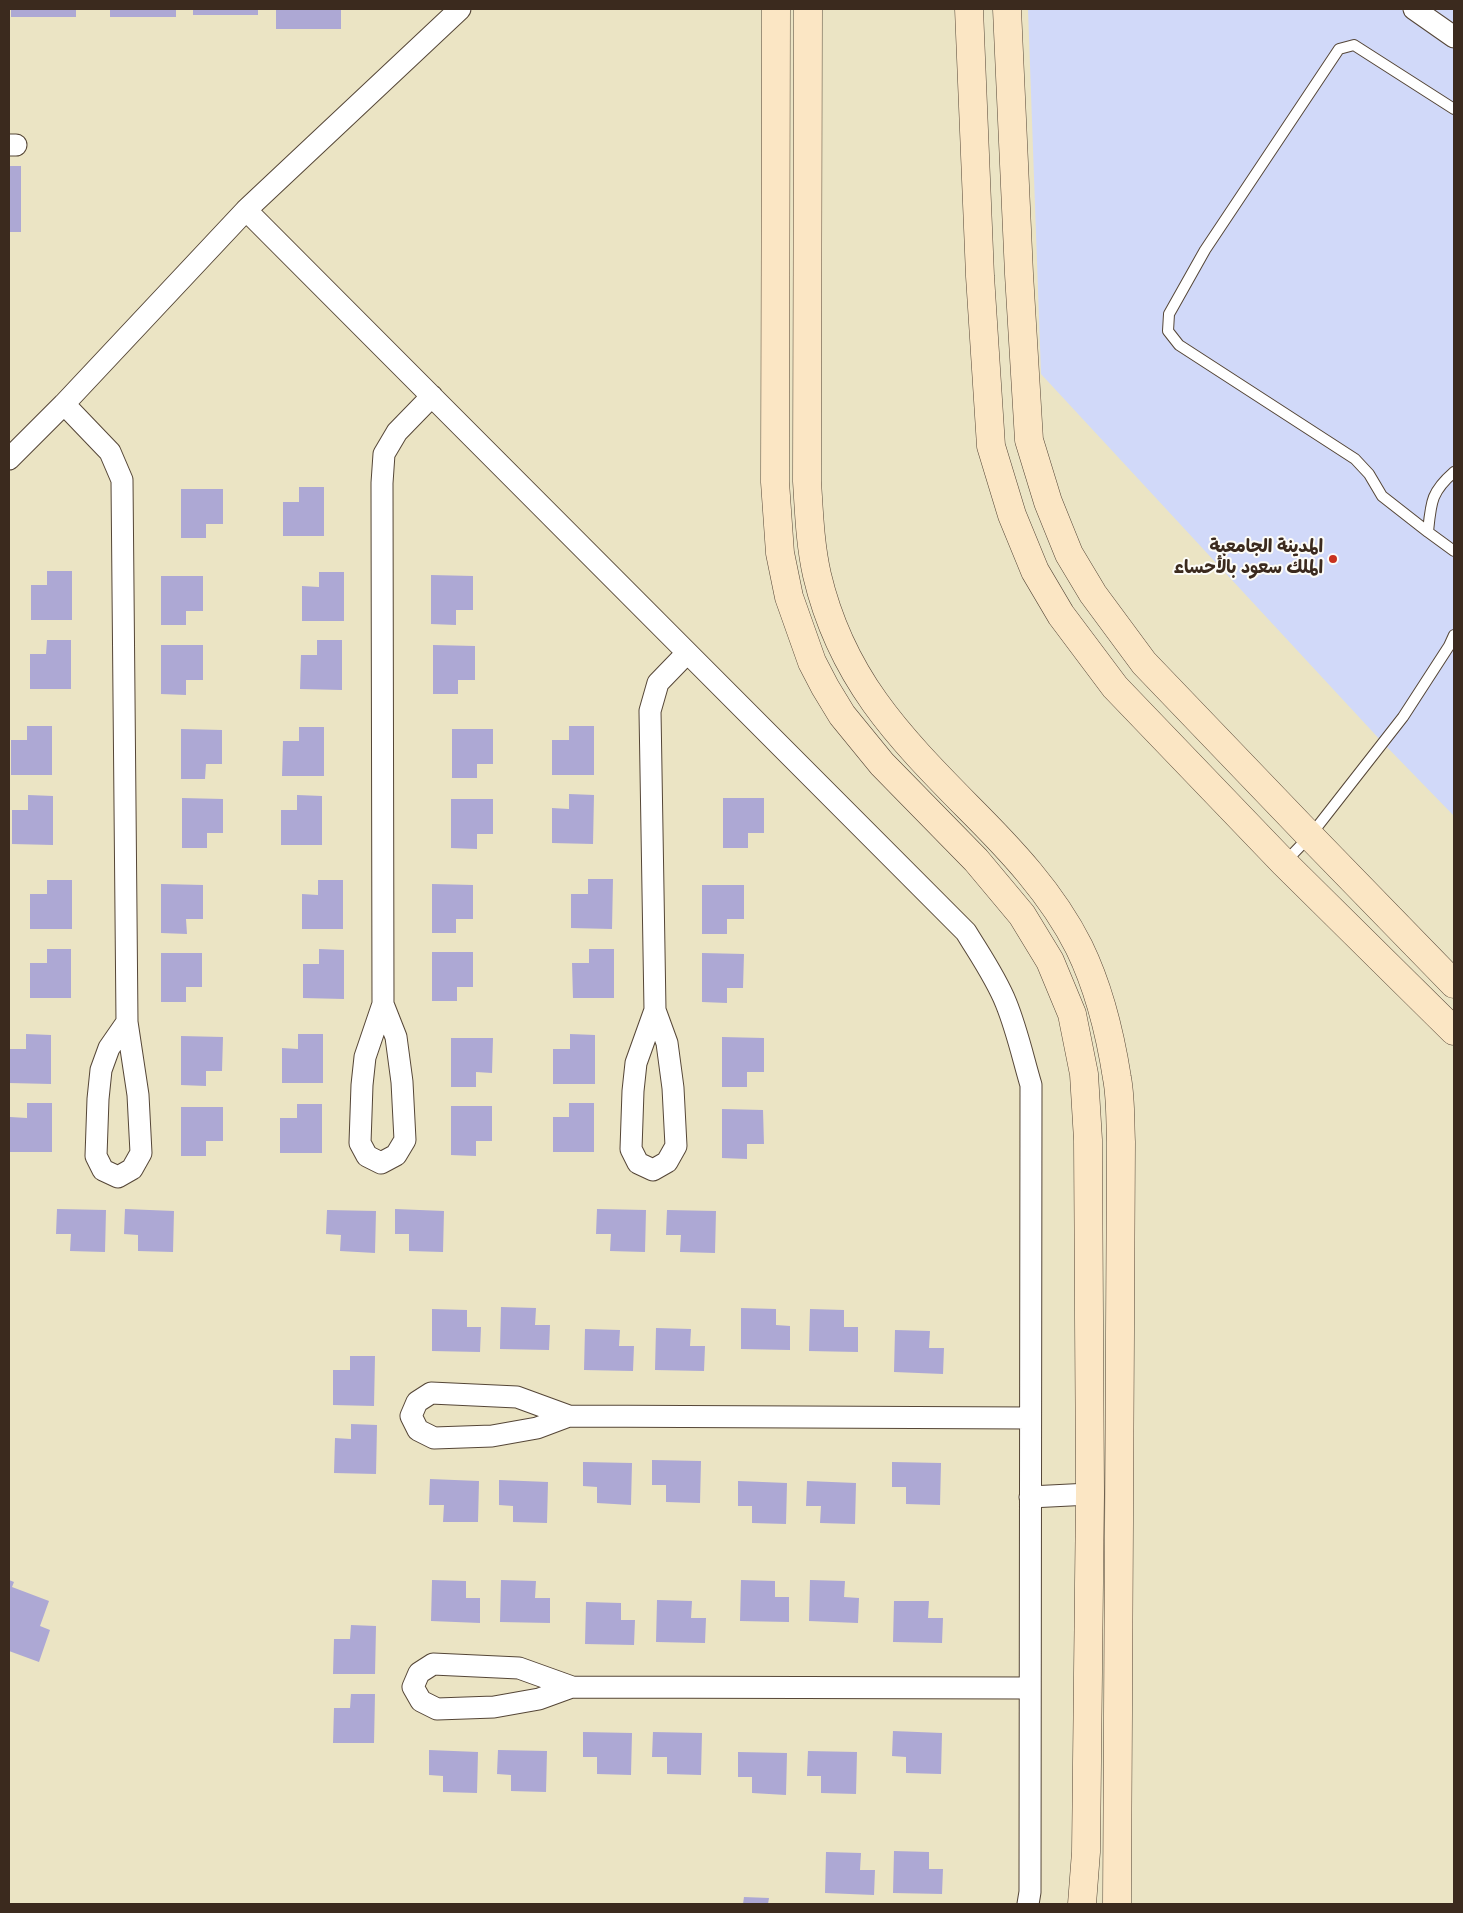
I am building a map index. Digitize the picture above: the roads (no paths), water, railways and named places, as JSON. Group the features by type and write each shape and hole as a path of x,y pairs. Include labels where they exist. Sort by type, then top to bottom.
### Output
{"main road":[{"path":"776,9 775,482 780,553 789,597 812,662 842,714 882,764 999,886 1022,915 1050,961 1072,1014 1084,1074 1088,1140 1090,1494 1086,1852 1082,1904"},
{"path":"808,9 806,480 810,535 817,575 835,632 853,670 872,700 913,751 1008,848 1046,893 1078,946 1102,1005 1118,1079 1121,1142 1121,1228 1117,1904"},
{"path":"969,9 980,276 991,446 1012,514 1034,571 1061,615 1115,687 1284,863 1454,1031"},
{"path":"1007,9 1019,274 1029,440 1048,502 1074,562 1093,594 1144,662 1454,984"},
{"path":"1088,1228 1121,1228"},
{"path":"1087,1760 1118,1760"}],"street":[{"path":"9,459 64,404 246,210 460,9"},
{"path":"1414,9 1454,37"},
{"path":"246,210 966,932 987,965 1006,1002 1031,1085 1030,1892 1028,1904"},
{"path":"383,1004 396,1036 402,1082 405,1140 396,1156 382,1164 367,1156 360,1142 365,1057 383,1004 382,483 384,454 397,432 432,396"},
{"path":"64,404 110,452 122,480 127,1022 138,1095 141,1153 132,1169 118,1177 104,1170 96,1156 98,1099 101,1070 109,1048 127,1022"},
{"path":"655,1010 636,1063 631,1149 638,1163 653,1170 667,1162 676,1146 673,1088 667,1043 655,1010 650,711 658,683 687,653"},
{"path":"569,1416 537,1428 492,1436 434,1438 418,1430 411,1416 417,1402 430,1394 517,1397 569,1416 1030,1418"},
{"path":"1030,1497 1090,1494"},
{"path":"572,1687 539,1699 494,1707 437,1710 421,1701 413,1687 419,1673 433,1664 519,1668 572,1687 1030,1688"}],"lane":[{"path":"1454,109 1354,45 1339,49 1205,250 1170,314 1168,331 1179,345 1355,459 1369,474 1382,496 1454,551"},
{"path":"1428,532 1431,501 1440,484 1454,472"},
{"path":"1284,863 1310,836 1403,717 1449,646 1454,635"}],"place":[{"name":"المدينة الجامعية الملك سعود بالأحساء","path":"1333,559"}]}
